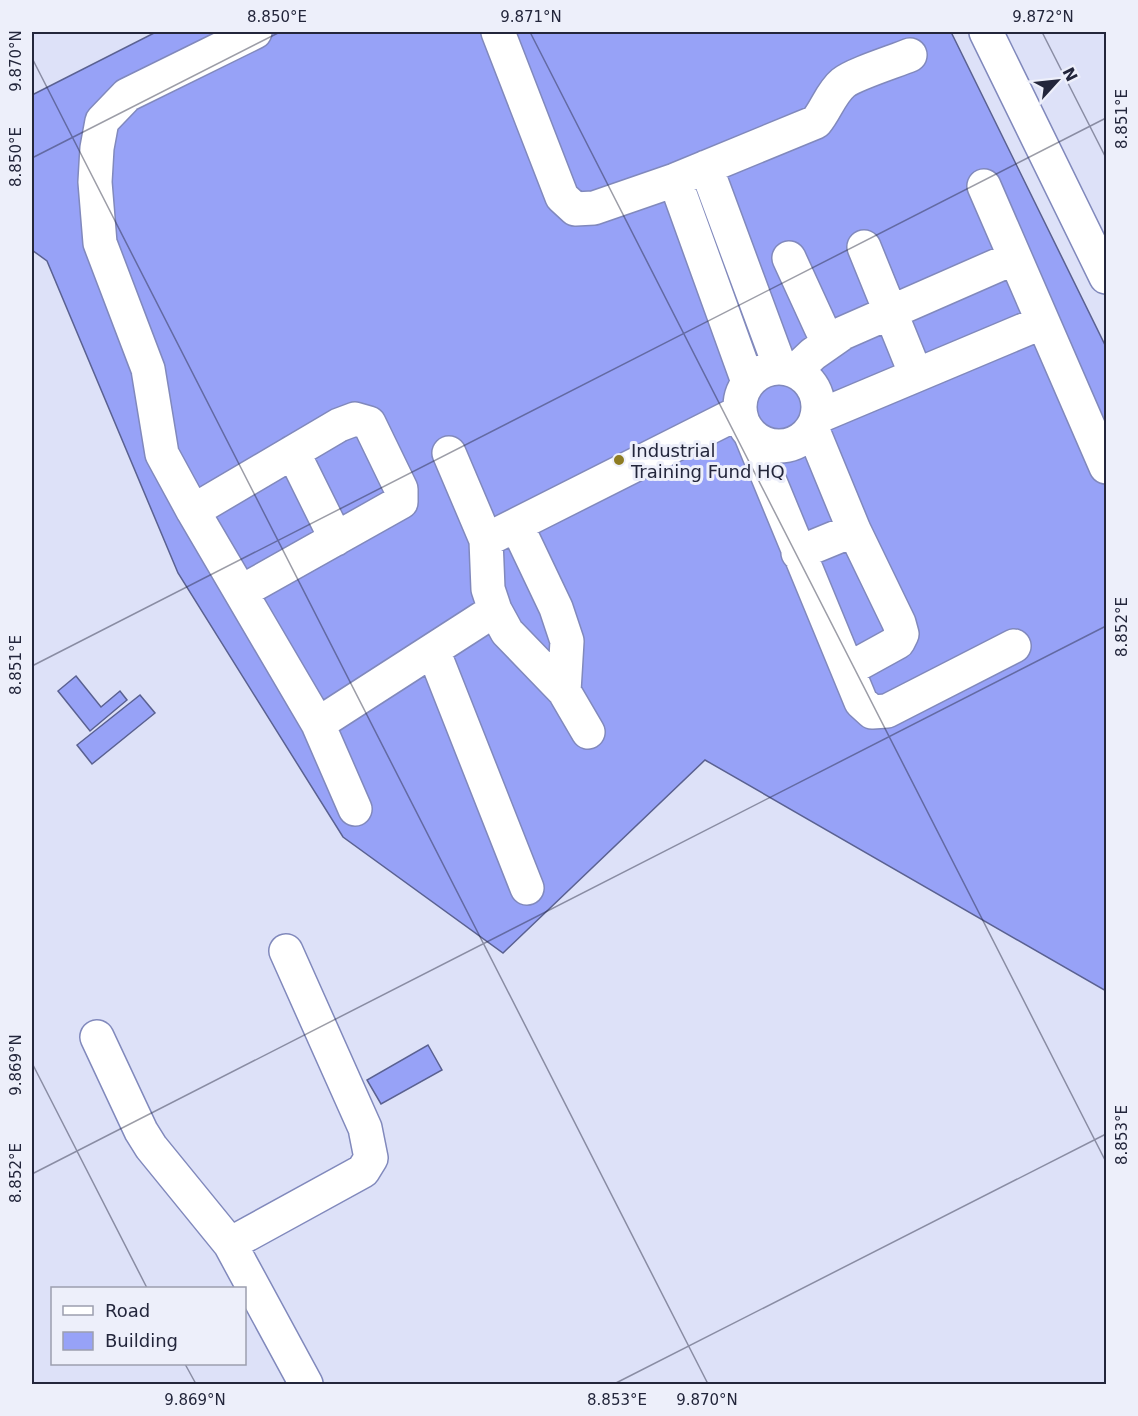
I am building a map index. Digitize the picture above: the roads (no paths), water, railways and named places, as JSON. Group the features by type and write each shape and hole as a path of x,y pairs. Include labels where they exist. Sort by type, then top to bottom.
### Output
{"street":[{"path":"255,32 127,94 102,121 97,148 95,182 99,243 147,369 162,454 193,512 318,724 355,809"},
{"path":"498,32 562,197 575,209 594,208 675,180 816,122 826,110 832,96 844,82 910,55"},
{"path":"986,32 1107,277"},
{"path":"706,167 787,369 810,382 818,398 815,422 854,530 899,623 902,634 898,642 849,669"},
{"path":"675,180 746,409 798,553 861,702 872,712 887,711 1014,646"},
{"path":"984,186 1107,467"},
{"path":"864,247 916,375"},
{"path":"789,258 828,343"},
{"path":"486,540 746,409 762,371 787,369 843,333 1014,258"},
{"path":"746,409 759,440 771,445 782,446 794,443 804,437 815,422 916,375 1042,322"},
{"path":"193,512 339,425 356,419 369,423 401,489 401,502 240,592"},
{"path":"293,452 336,539"},
{"path":"449,453 486,540 488,589 495,610 507,632 564,692 588,732"},
{"path":"517,526 556,608 567,641 564,692"},
{"path":"798,553 854,530"},
{"path":"318,724 495,610"},
{"path":"434,650 527,888"},
{"path":"230,1244 363,1171 371,1158 365,1128 286,951"},
{"path":"97,1037 141,1131 151,1147 230,1244 306,1384"}],"place":[{"name":"Industrial Training Fund HQ","path":"619,460"}]}
